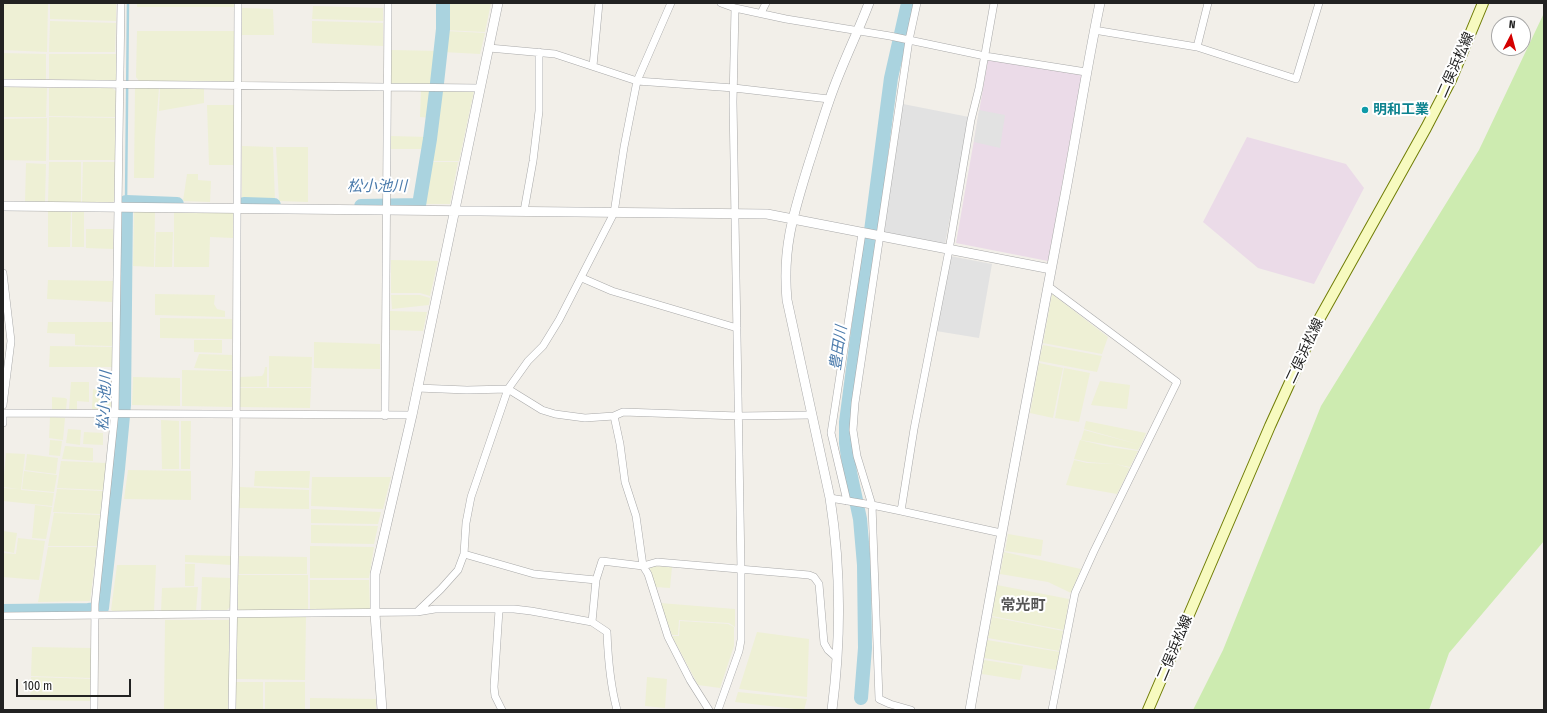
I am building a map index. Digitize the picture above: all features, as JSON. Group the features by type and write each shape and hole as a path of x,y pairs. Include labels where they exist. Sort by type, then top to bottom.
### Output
{"main road":[{"name":"二俣浜松線","path":"1148,710 1270,426 1317,323 1426,128 1451,80 1483,3"}],"street":[{"path":"94,710 95,604 115,414 121,3"},
{"path":"232,710 238,208 238,3"},
{"path":"385,416 388,3"},
{"path":"382,710 375,614 375,574 412,415 498,3"},
{"path":"593,66 599,3"},
{"path":"417,612 458,570 464,554 466,524 471,497 508,389 528,361 543,346 559,320 582,278 614,213 624,147 637,81 671,3"},
{"path":"720,3 735,8 833,28 890,36 985,56 1086,72"},
{"path":"761,13 766,3"},
{"path":"832,710 837,658 837,557 835,529 830,498 786,293 786,258 792,218 830,99 848,53 859,31 869,3"},
{"path":"911,710 879,699 870,504 857,456 853,430 855,403 909,40 917,3"},
{"path":"901,511 914,429 949,250 971,120 985,56 994,3"},
{"path":"970,710 1001,533 1100,3"},
{"path":"1197,47 1208,3"},
{"path":"1094,30 1197,47 1296,79 1319,3"},
{"path":"718,710 739,650 741,640 735,213 735,8"},
{"path":"489,48 555,54 637,81 734,88 830,99"},
{"path":"524,211 533,161 539,111 539,52"},
{"path":"3,84 480,88"},
{"path":"3,206 767,214 1051,269"},
{"path":"848,501 831,433 863,233"},
{"path":"3,273 10,341 3,405"},
{"path":"582,278 612,291 737,328"},
{"path":"1048,286 1177,382 1097,544 1076,593 1052,710"},
{"path":"417,388 467,390 508,389 542,410 555,414 585,418 614,416 623,412 739,416 811,415"},
{"path":"3,413 412,415"},
{"path":"614,416 620,444 625,482 636,516 643,566 648,574 668,637 673,648 690,680 709,710"},
{"path":"3,418 3,423"},
{"path":"830,498 870,504 1001,533"},
{"path":"464,554 534,574 596,580"},
{"path":"592,622 596,580 602,561 643,566 657,562 809,575 814,577 819,584 824,643 828,650 837,658"},
{"path":"3,616 95,614 375,614 417,612 435,609 514,609 531,611 592,622 607,632 608,665 611,687 617,710"},
{"path":"498,610 494,687 495,696 502,710"}],"shaded area":[{"path":"988,60 1082,75 1048,261 956,243"},
{"path":"903,104 969,117 945,244 884,232"},
{"path":"979,110 1005,115 1000,148 974,142"},
{"path":"1247,137 1346,164 1364,188 1314,284 1258,268 1203,222"},
{"path":"950,256 992,264 979,338 936,331"}],"green space":[{"path":"3,3 48,3 47,52 3,50"},
{"path":"50,3 116,3 116,21 50,19"},
{"path":"137,3 235,3 235,7 137,7"},
{"path":"445,3 491,3 485,32 445,30"},
{"path":"313,6 383,8 383,21 312,19"},
{"path":"242,8 273,9 274,35 241,35"},
{"path":"1544,13 1544,541 1449,653 1429,710 1193,710 1223,650 1321,406 1479,150 1524,56 1531,56 1531,40"},
{"path":"50,21 116,23 115,52 49,52"},
{"path":"312,21 383,23 383,46 312,43"},
{"path":"137,31 235,31 235,82 139,81 136,77"},
{"path":"445,31 485,33 480,54 443,52"},
{"path":"391,50 439,51 434,86 391,85"},
{"path":"3,53 46,54 46,80 3,79"},
{"path":"49,54 116,54 116,81 49,79"},
{"path":"3,87 47,88 46,117 3,117"},
{"path":"135,87 159,88 154,178 134,178"},
{"path":"49,88 112,88 116,91 115,117 49,116"},
{"path":"160,88 204,88 204,103 159,111"},
{"path":"421,90 435,90 431,118 420,117"},
{"path":"438,90 474,91 459,161 428,161"},
{"path":"207,105 234,105 234,165 209,165"},
{"path":"49,117 115,118 115,160 49,160"},
{"path":"47,118 46,161 3,160 3,119"},
{"path":"390,136 429,137 424,163 423,149 390,149"},
{"path":"242,146 273,147 275,201 242,201"},
{"path":"276,147 308,147 308,202 279,201"},
{"path":"49,162 81,162 81,202 48,202"},
{"path":"83,162 115,162 113,202 82,202"},
{"path":"428,162 458,162 450,204 421,204"},
{"path":"26,163 46,164 45,202 25,202"},
{"path":"187,174 198,174 198,180 211,181 210,202 183,201"},
{"path":"48,211 71,212 70,247 48,247"},
{"path":"134,211 155,211 154,267 133,266"},
{"path":"72,212 84,212 84,247 72,247"},
{"path":"174,212 234,212 233,238 210,237 209,267 174,267"},
{"path":"86,229 113,229 113,249 86,248"},
{"path":"156,232 173,232 172,267 155,267"},
{"path":"391,260 438,261 430,296 420,293 391,293"},
{"path":"48,280 113,281 112,302 47,299"},
{"path":"155,294 215,295 214,304 217,309 225,311 225,317 155,315"},
{"path":"1052,294 1108,337 1102,354 1043,343"},
{"path":"391,295 420,295 430,298 429,305 392,309"},
{"path":"390,311 427,312 423,331 390,330"},
{"path":"160,318 232,319 232,339 160,338"},
{"path":"48,322 113,322 112,346 75,345 75,334 47,333"},
{"path":"194,340 222,340 222,353 194,352"},
{"path":"314,342 380,344 380,369 314,368"},
{"path":"1043,345 1102,356 1097,372 1039,361"},
{"path":"50,346 113,347 113,367 49,367"},
{"path":"199,354 232,355 232,370 194,368"},
{"path":"269,356 312,357 311,387 269,387"},
{"path":"1039,363 1063,368 1053,418 1030,413"},
{"path":"265,367 267,367 267,387 240,387 240,377 262,376"},
{"path":"1064,368 1090,373 1079,422 1055,418"},
{"path":"182,370 232,371 232,407 182,406"},
{"path":"133,377 180,378 180,406 132,405"},
{"path":"1100,381 1130,385 1127,409 1091,405"},
{"path":"71,382 89,382 89,402 77,401 77,410 69,409"},
{"path":"240,388 311,388 310,408 240,407"},
{"path":"93,389 111,392 111,409 92,409"},
{"path":"52,397 67,399 66,410 52,410"},
{"path":"50,417 65,418 63,440 49,438"},
{"path":"161,420 179,421 179,469 162,469"},
{"path":"181,421 191,421 190,469 181,469"},
{"path":"1086,421 1146,433 1141,445 1084,429"},
{"path":"68,429 81,430 80,445 66,443"},
{"path":"1084,430 1141,445 1138,450 1081,440"},
{"path":"84,432 103,433 103,445 83,444"},
{"path":"50,440 62,441 60,456 49,455"},
{"path":"1080,440 1110,447 1138,451 1130,467 1115,464 1088,462 1074,459"},
{"path":"65,446 93,448 93,461 62,459"},
{"path":"6,453 25,454 21,490 54,493 52,506 3,501 3,488 19,489 3,487"},
{"path":"27,454 58,458 56,474 25,470"},
{"path":"1074,460 1087,463 1115,464 1130,468 1117,494 1066,485"},
{"path":"61,461 106,463 103,490 57,488"},
{"path":"128,470 191,471 191,500 124,499"},
{"path":"24,471 57,475 54,492 22,489"},
{"path":"255,471 310,471 309,488 254,486"},
{"path":"312,477 391,477 383,509 311,506"},
{"path":"240,487 309,490 309,509 239,508"},
{"path":"57,489 103,491 100,514 53,512"},
{"path":"35,505 52,507 46,539 32,538"},
{"path":"311,509 381,512 378,524 311,523"},
{"path":"54,513 101,515 97,546 48,546"},
{"path":"311,525 378,526 374,544 311,543"},
{"path":"3,531 17,533 14,553 3,551"},
{"path":"1008,534 1043,540 1041,556 1005,551"},
{"path":"18,538 45,541 39,580 3,577 3,553 16,554"},
{"path":"310,546 374,547 369,578 310,578"},
{"path":"48,547 97,547 90,601 38,602"},
{"path":"1004,552 1081,569 1071,593 1048,582 1000,574"},
{"path":"185,555 231,556 231,565 185,562"},
{"path":"239,556 307,557 307,574 239,574"},
{"path":"185,564 195,564 194,586 185,586"},
{"path":"117,565 156,565 154,612 114,612 111,610"},
{"path":"649,566 672,567 670,588 655,587"},
{"path":"238,575 308,575 308,611 239,610"},
{"path":"202,577 231,578 231,606 227,610 201,611"},
{"path":"310,580 369,580 370,610 310,610"},
{"path":"997,585 1069,599 1064,630 992,616"},
{"path":"198,587 196,611 161,612 162,588"},
{"path":"660,603 735,609 735,627 729,623 679,620 678,635 672,635"},
{"path":"237,617 306,617 305,680 236,679"},
{"path":"992,617 1063,631 1059,651 988,638"},
{"path":"165,620 229,620 229,710 164,710"},
{"path":"680,621 728,624 734,627 734,646 720,688 698,685 672,636 679,636"},
{"path":"757,632 809,639 807,697 739,689"},
{"path":"987,640 1060,652 1056,670 984,658"},
{"path":"32,647 91,648 91,678 31,676"},
{"path":"984,660 1023,666 1020,680 982,674"},
{"path":"31,677 91,679 90,701 30,700"},
{"path":"647,677 667,679 665,708 645,706"},
{"path":"236,682 263,682 263,710 236,710"},
{"path":"265,682 305,682 305,710 265,710"},
{"path":"738,692 807,699 804,710 735,702"},
{"path":"310,698 376,699 376,710 310,710"}],"waterway":[{"path":"126,202 128,3"},
{"name":"松小池川","path":"437,83 443,29 443,3"},
{"name":"豊田川","path":"861,698 865,648 864,565 860,519 850,472 846,443 846,422 891,78 908,3"},
{"name":"松小池川","path":"361,206 419,205 436,91"},
{"name":"松小池川","path":"3,611 88,610 102,608 124,405 126,202 177,204"},
{"name":"松小池川","path":"244,204 274,205"}],"place":[{"name":"明和工業","path":"1365,110"}],"district":[{"name":"常光町","path":"1023,606"}]}
